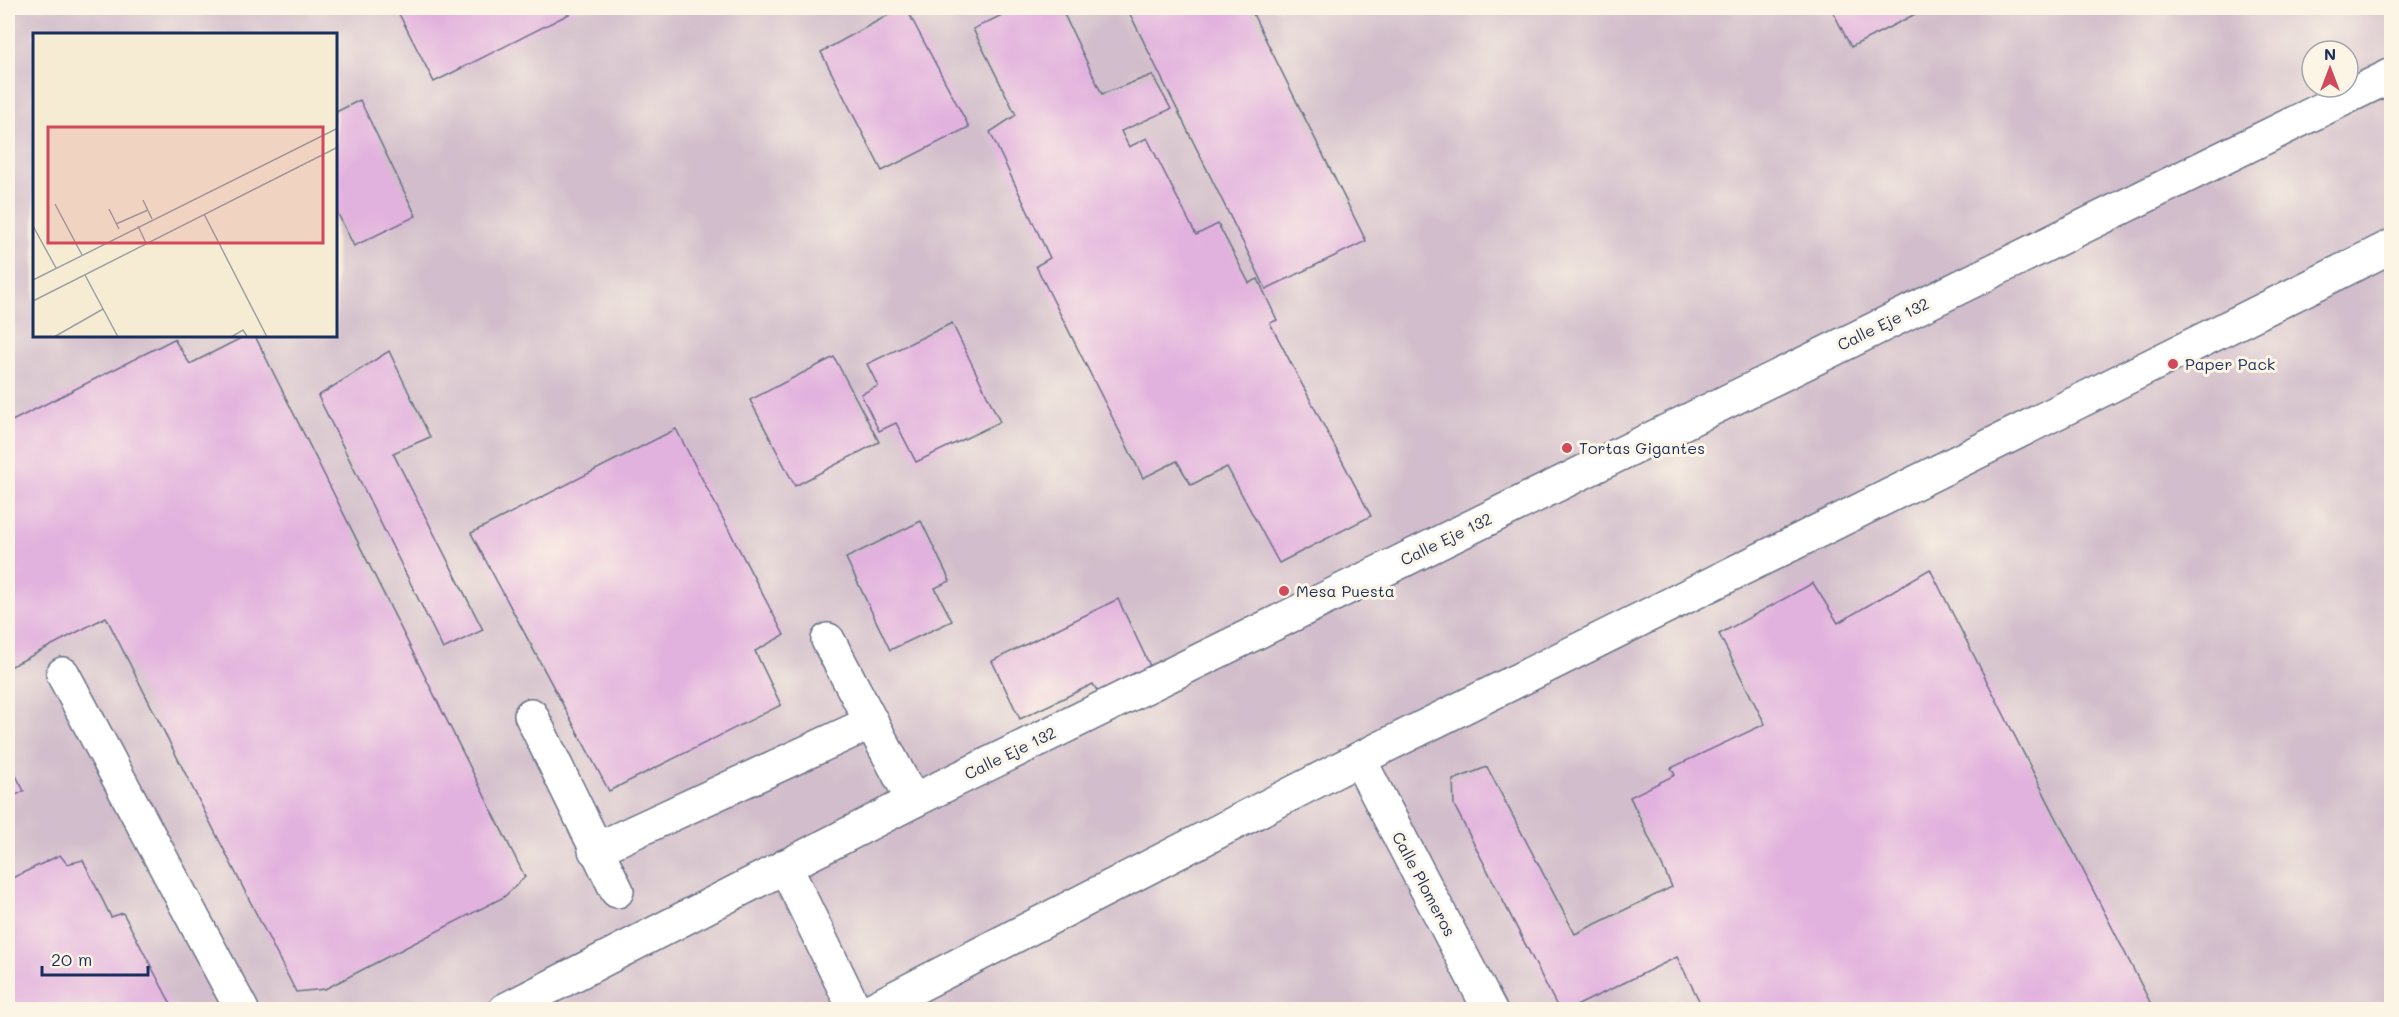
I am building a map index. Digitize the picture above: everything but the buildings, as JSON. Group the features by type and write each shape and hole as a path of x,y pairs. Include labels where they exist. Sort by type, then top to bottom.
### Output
{"street":[{"name":"Calle Eje 132","path":"505,1010 913,801 2391,75"},
{"path":"871,1010 1359,759 2391,246"},
{"path":"828,640 913,801"},
{"path":"63,674 242,1010"},
{"path":"531,715 617,891"},
{"path":"595,850 872,722"},
{"name":"Calle Plomeros","path":"1359,759 1490,1010"},
{"path":"785,866 855,1010"}],"shaded area":[{"path":"8,8 2391,8 2391,1009 8,1009"}],"place":[{"name":"Paper Pack","path":"2173,364"},
{"name":"Tortas Gigantes","path":"1567,448"},
{"name":"Mesa Puesta","path":"1284,591"}]}
